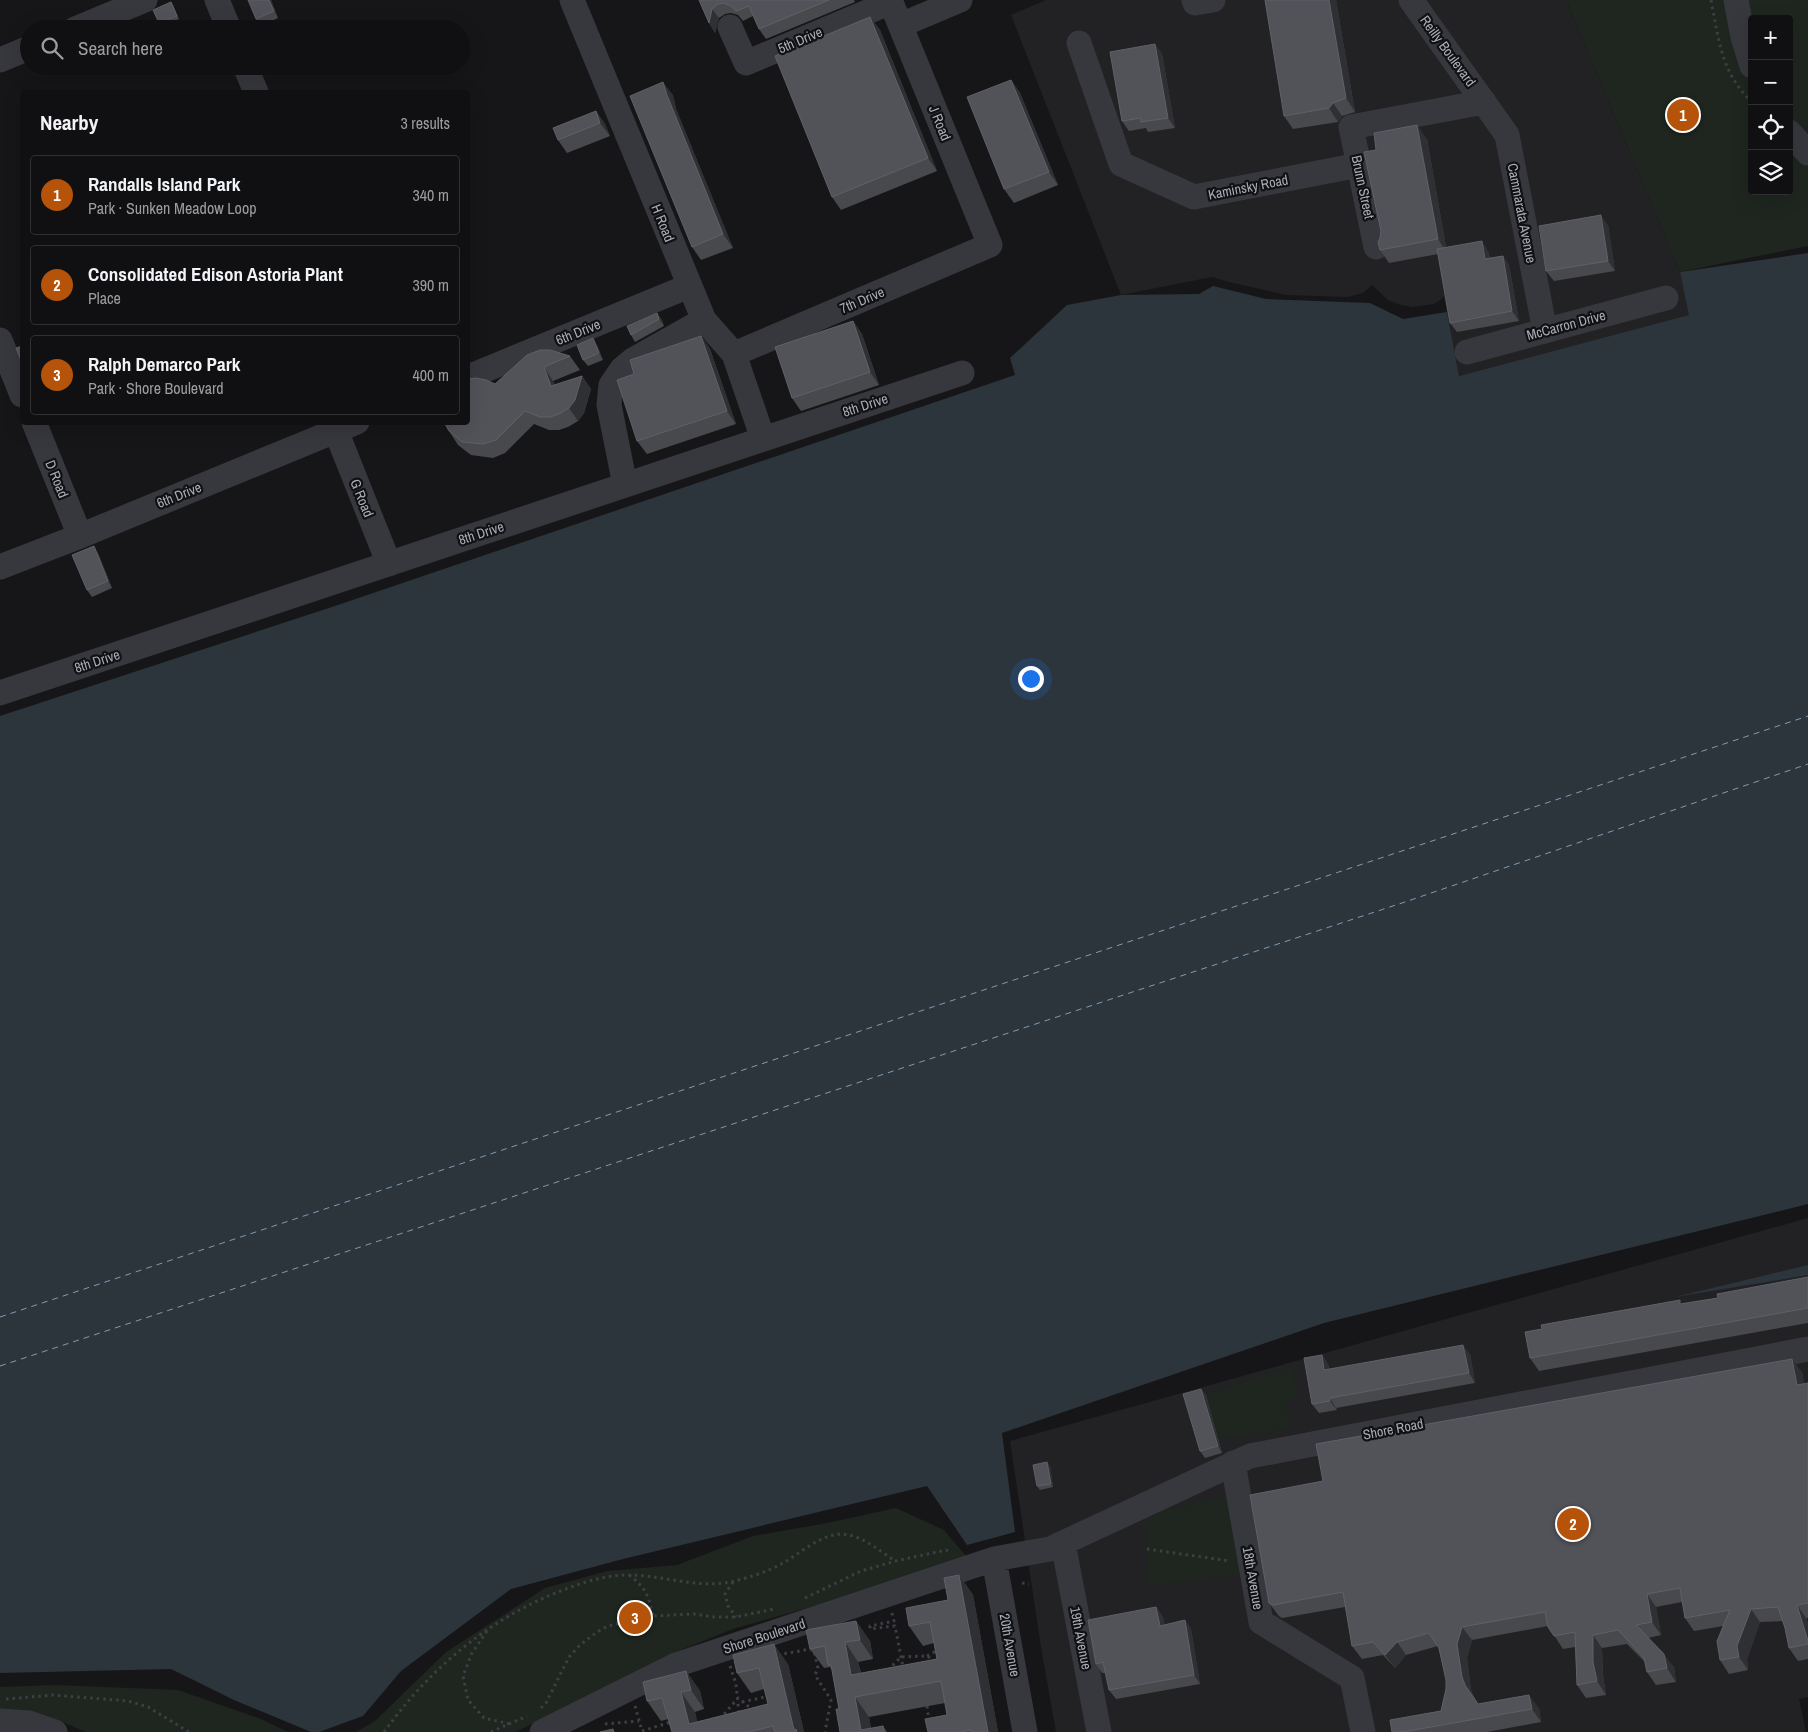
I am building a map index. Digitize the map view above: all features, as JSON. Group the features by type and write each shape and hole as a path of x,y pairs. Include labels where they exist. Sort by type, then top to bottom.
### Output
{"street":[{"path":"97,20 145,0"},
{"path":"217,0 225,20"},
{"name":"H Road","path":"572,0 704,320 734,354 763,439"},
{"path":"901,25 960,0"},
{"name":"Reilly Boulevard","path":"1411,0 1484,102"},
{"path":"1736,0 1750,60"},
{"name":"J Road","path":"891,1 990,245"},
{"name":"5th Drive","path":"730,26 746,63 891,1"},
{"name":"Kaminsky Road","path":"1079,43 1121,164 1194,197 1359,165"},
{"path":"0,60 20,52"},
{"path":"249,75 255,90"},
{"name":"Brunn Street","path":"1376,247 1351,127 1484,102"},
{"name":"Cammarata Avenue","path":"1484,102 1506,135 1545,331"},
{"path":"1793,136 1808,153"},
{"name":"7th Drive","path":"734,354 990,245"},
{"name":"6th Drive","path":"470,376 690,286"},
{"name":"McCarron Drive","path":"1467,352 1666,298"},
{"path":"625,485 609,405 611,385 622,369 633,360 704,320"},
{"path":"0,340 20,390"},
{"name":"8th Drive","path":"0,693 962,373"},
{"name":"D Road","path":"35,425 80,536"},
{"name":"6th Drive","path":"0,567 346,427"},
{"name":"G Road","path":"346,427 389,564"},
{"name":"Shore Road","path":"994,1559 1050,1549 1250,1456 1808,1349"},
{"name":"18th Avenue","path":"1232,1463 1260,1622 1352,1678 1363,1732"},
{"name":"19th Avenue","path":"1063,1543 1099,1732"},
{"name":"Shore Boulevard","path":"541,1723 676,1665 994,1559"},
{"name":"20th Avenue","path":"994,1559 1025,1732"},
{"path":"0,1721 30,1723 55,1732"}],"path":[{"path":"384,1732 424,1682 456,1652 488,1629 541,1598 589,1580 629,1575 701,1584 733,1581 779,1565 827,1536 843,1534 870,1543 896,1561"},
{"path":"1146,1549 1231,1561"},
{"path":"801,1600 861,1571 946,1550 952,1552"},
{"path":"629,1575 643,1587 649,1599 653,1616"},
{"path":"733,1581 725,1594 728,1606 736,1617"},
{"path":"1022,1583 1029,1584"},
{"path":"488,1629 472,1653 464,1676 468,1700 484,1718 511,1724 541,1723 546,1703 570,1657 580,1644 608,1626 653,1616 694,1614 714,1617 736,1617 774,1609"},
{"path":"892,1611 905,1675"},
{"path":"894,1624 870,1629 870,1626 894,1624"},
{"path":"882,1677 901,1657 926,1656 939,1650 940,1642"},
{"path":"773,1656 810,1649 814,1651 818,1668 815,1675 831,1700 825,1732"},
{"path":"926,1656 936,1663"},
{"path":"731,1668 738,1698 740,1722"},
{"path":"742,1702 765,1697 769,1692"},
{"path":"0,1699 53,1695 128,1701 148,1708 189,1732"},
{"path":"738,1698 756,1712"},
{"path":"724,1724 718,1722 738,1698"},
{"path":"927,1706 930,1724"},
{"path":"638,1714 642,1731 676,1720"},
{"path":"602,1724 610,1725 639,1721"},
{"path":"491,1732 511,1724"}],"shaded area":[{"path":"1046,0 1566,0 1680,272 1690,315 1459,376 1444,297 1434,304 1412,307 1388,300 1372,285 1363,293 1348,297 1286,295 1212,277 1121,295 1011,15"},
{"path":"1566,0 1808,0 1808,246 1680,272"},
{"path":"1808,253 1808,1204 1324,1323 1002,1433 1015,1532 967,1545 927,1486 623,1559 511,1589 401,1671 363,1716 319,1732 311,1732 234,1700 171,1669 0,1673 0,716 332,607 1015,375 1010,358 1067,305 1121,295 1199,294 1213,286 1266,299 1370,303 1403,319 1447,312 1459,376 1689,315 1680,272"},
{"path":"1808,1218 1808,1697 1799,1699 1806,1732 1056,1732 1041,1647 1010,1441"},
{"path":"1808,1265 1808,1275 1675,1297"},
{"path":"1290,1367 1299,1397 1286,1403 1290,1429 1220,1439 1204,1395"},
{"path":"1229,1496 1242,1575 1149,1585 1144,1514"},
{"path":"896,1508 944,1530 966,1556 811,1607 733,1629 666,1656 516,1732 356,1732 375,1721 446,1652 545,1588 607,1571 677,1565 753,1536"},
{"path":"56,1685 178,1690 261,1719 288,1732 86,1732 38,1714 0,1711 0,1687"}],"building":[{"path":"248,0 269,0 274,11 256,19"},
{"path":"699,0 829,0 759,29 749,6 736,11 724,3 718,4 712,9 709,23"},
{"path":"1265,0 1329,0 1346,98 1333,103 1329,108 1284,116"},
{"path":"171,2 177,16 167,20 158,20 153,10"},
{"path":"870,17 928,158 832,197 775,56"},
{"path":"1155,44 1168,118 1141,122 1141,118 1122,121 1110,52"},
{"path":"1011,80 1049,172 1004,189 967,97"},
{"path":"663,82 723,234 692,247 630,96"},
{"path":"596,111 600,123 558,140 553,128"},
{"path":"1417,125 1438,239 1380,250 1378,242 1381,231 1364,152 1376,150 1374,133"},
{"path":"1601,215 1608,261 1546,271 1539,226"},
{"path":"1482,241 1485,259 1503,256 1512,311 1450,323 1437,249"},
{"path":"657,313 659,319 631,335 627,326"},
{"path":"853,321 870,372 792,398 775,347"},
{"path":"701,336 727,411 637,441 617,380 634,374 630,360"},
{"path":"593,338 599,353 583,360 577,345"},
{"path":"20,347 20,358 16,348"},
{"path":"540,350 550,350 570,356 544,367 551,386 582,376 575,400 569,408 550,417 540,417 525,411 496,440 483,444 462,442 449,431 446,425 470,425 470,379 486,380 495,384 527,355"},
{"path":"94,546 108,581 87,590 72,555"},
{"path":"1808,1277 1808,1308 1530,1358 1525,1332 1542,1329 1541,1325 1680,1300 1680,1304 1718,1298 1717,1294"},
{"path":"1463,1345 1469,1373 1330,1398 1330,1401 1312,1404 1304,1358 1322,1355 1324,1370"},
{"path":"1792,1359 1797,1385 1808,1383 1808,1603 1797,1605 1808,1644 1789,1648 1778,1607 1751,1609 1737,1646 1739,1657 1720,1660 1717,1641 1730,1610 1685,1618 1680,1588 1647,1594 1652,1622 1636,1625 1664,1654 1667,1668 1647,1672 1644,1658 1618,1630 1593,1635 1593,1662 1597,1681 1577,1685 1575,1632 1554,1636 1548,1627 1545,1612 1462,1627 1457,1644 1462,1677 1478,1704 1529,1695 1532,1709 1403,1732 1392,1732 1390,1720 1441,1711 1446,1680 1439,1648 1429,1633 1397,1642 1385,1655 1373,1642 1352,1646 1343,1592 1273,1605 1269,1603 1250,1495 1323,1481 1316,1444"},
{"path":"1201,1389 1218,1446 1200,1451 1183,1394"},
{"path":"1047,1462 1051,1484 1037,1486 1033,1465"},
{"path":"959,1575 988,1732 972,1732 971,1730 928,1732 925,1719 947,1715 941,1681 855,1697 861,1730 883,1726 884,1732 840,1732 836,1709 839,1709 831,1665 828,1665 825,1646 810,1649 806,1630 856,1621 860,1640 845,1642 851,1675 937,1659 930,1622 909,1626 906,1608 948,1600 944,1578"},
{"path":"1156,1607 1160,1626 1185,1620 1194,1675 1109,1690 1103,1662 1096,1664 1088,1620"},
{"path":"774,1644 794,1730 796,1729 797,1732 775,1732 773,1726 749,1732 672,1732 662,1698 647,1701 643,1682 686,1671 691,1690 681,1692 689,1724 768,1704 759,1668 737,1673 733,1655"},
{"path":"613,1729 614,1732 600,1732"}],"ferry route":[{"path":"0,1317 1808,716"},
{"path":"0,1366 1402,903 1808,764"}],"place":[{"name":"Randalls Island Park","path":"1683,115"},
{"name":"Consolidated Edison Astoria Plant","path":"1573,1524"},
{"name":"Ralph Demarco Park","path":"635,1618"}]}
